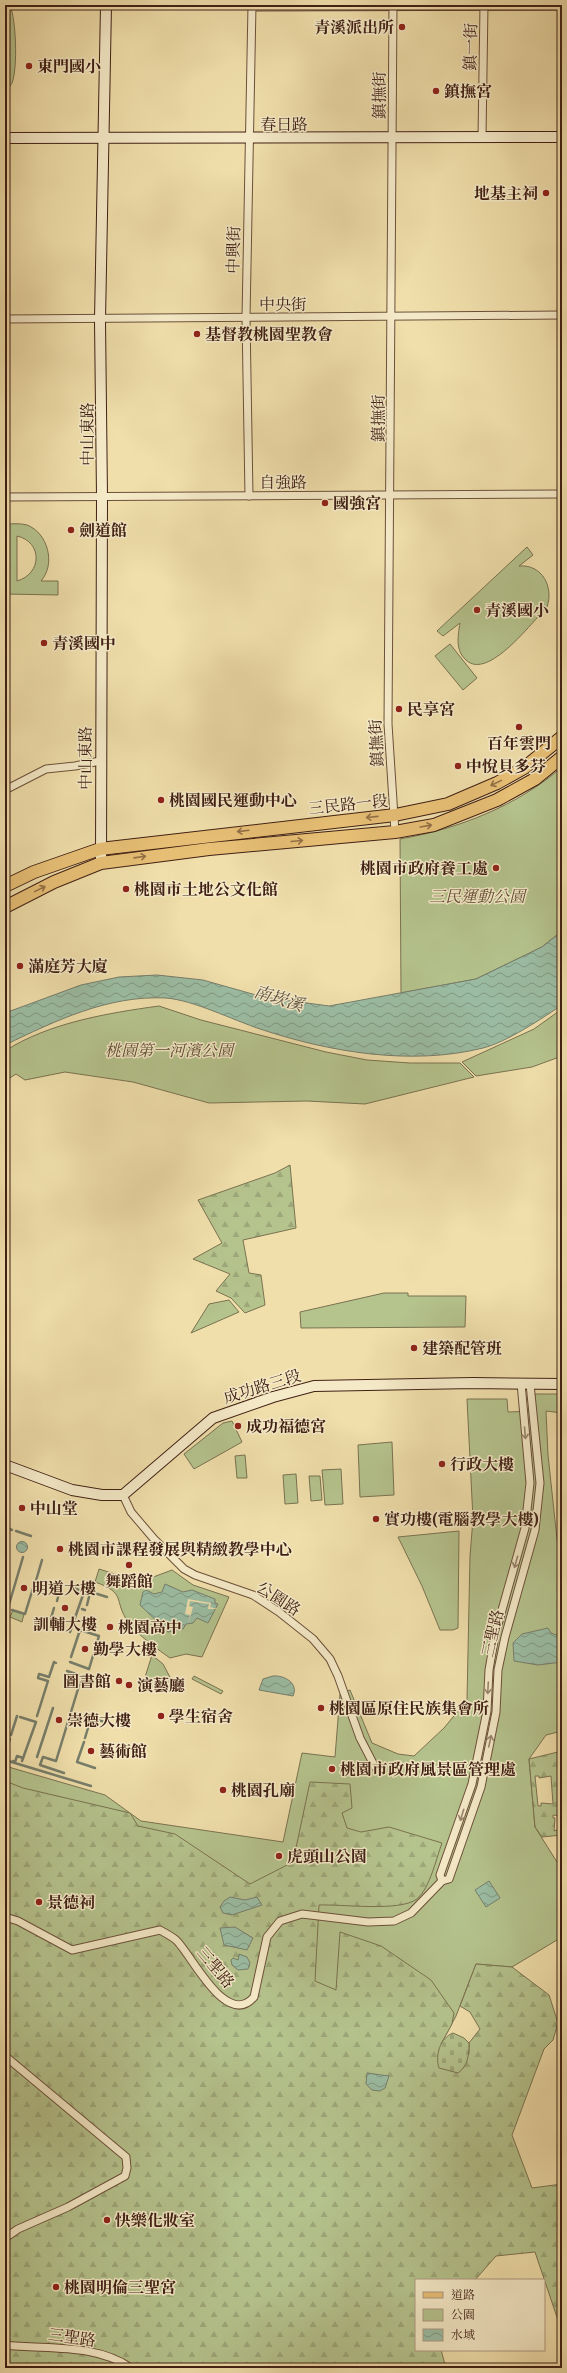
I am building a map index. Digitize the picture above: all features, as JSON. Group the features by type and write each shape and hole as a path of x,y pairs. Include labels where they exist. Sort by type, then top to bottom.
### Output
{"main road":[{"name":"三民路一段","path":"5,886 34,872 100,848 395,815 448,804 498,783 524,768 562,737"},
{"name":"三民路一段","path":"5,907 54,882 101,863 209,849 395,832 434,825 497,800 535,779 562,757"}],"street":[{"name":"中山東路","path":"101,863 100,762 102,497 100,320 102,140 106,5"},
{"path":"252,6 562,6"},
{"name":"中興街","path":"249,496 246,318 252,6"},
{"name":"鎮撫街","path":"393,6 394,137 388,724 395,832"},
{"name":"鎮一街","path":"482,137 484,6"},
{"name":"春日路","path":"5,138 102,140 562,137"},
{"name":"中央街","path":"5,319 100,320 562,315"},
{"name":"自強路","path":"5,497 562,494"},
{"path":"5,790 46,769 100,762"},
{"name":"三聖路","path":"5,1917 18,1921 72,1950 160,1930 175,1939 216,1994 231,2004 242,2006 254,1997 267,1936 280,1921 302,1914 368,1922 394,1921 411,1913 442,1881 440,1875 472,1784 487,1711 489,1670 495,1635 525,1528 530,1483 526,1384"},
{"name":"成功路三段","path":"123,1495 213,1418 273,1397 314,1386 562,1384"},
{"path":"5,1465 72,1490 102,1495 123,1495"},
{"name":"公園路","path":"123,1495 131,1512 154,1539 184,1569 195,1575 253,1595 313,1639 330,1659 338,1676 360,1738 374,1767"},
{"path":"5,2056 34,2082 112,2144 126,2157 127,2168 125,2176 68,2207 18,2229 5,2238"},
{"name":"三聖路","path":"5,2345 74,2350 117,2358 131,2368"}],"green space":[{"path":"5,5 10,5 14,21 16,55 12,83 5,93"},
{"path":"5,524 27,525 40,535 48,550 48,566 46,574 41,581 58,581 58,595 5,594","holes":["17,536 25,539 35,551 35,565 31,572 17,581"]},
{"path":"527,547 533,555 519,566 527,566 534,569 544,578 549,592 547,607 521,636 497,656 486,663 475,664 466,660 460,652 458,643 460,623 443,636 437,631"},
{"path":"450,644 477,678 463,690 435,656"},
{"name":"三民運動公園","path":"562,767 562,931 542,947 476,979 401,993 400,839 443,829 486,814 526,793"},
{"name":"桃園第一河濱公園","path":"159,1006 201,1020 326,1052 367,1060 410,1063 460,1063 474,1077 365,1104 307,1101 209,1103 133,1082 65,1072 25,1080 16,1074 5,1081 5,1051 22,1041 59,1026 119,1012"},
{"path":"562,1009 562,1056 532,1067 476,1076 462,1062 534,1029"},
{"path":"290,1165 296,1228 243,1240 249,1273 261,1275 265,1305 245,1313 231,1298 216,1291 230,1274 193,1259 222,1243 198,1200 275,1173"},
{"path":"384,1293 408,1293 408,1296 466,1296 465,1327 301,1328 300,1312"},
{"path":"229,1300 239,1312 191,1333 209,1304"},
{"name":"虎頭山公園","path":"535,1394 562,1394 562,1413 546,1411 548,1455 562,1586 562,1731 546,1735 529,1759 535,1827 562,1870 562,1937 512,1967 476,1964 456,2016 441,2044 5,2074 5,1766 105,1795 141,1821 283,1842 302,1753 335,1757 340,1694 350,1690 372,1743 398,1754 414,1756 444,1728 467,1700 470,1556 473,1519 467,1399 507,1399 508,1412 534,1411"},
{"path":"232,1421 242,1442 194,1469 184,1454 223,1423"},
{"path":"392,1442 394,1495 360,1497 358,1445"},
{"path":"245,1455 247,1478 237,1478 235,1456"},
{"path":"341,1469 343,1504 325,1505 322,1470"},
{"path":"296,1474 298,1503 285,1504 283,1475"},
{"path":"309,1476 320,1476 322,1500 311,1501"},
{"path":"459,1531 458,1628 453,1630 440,1630 422,1586 398,1537"},
{"path":"99,1569 140,1582 172,1570 193,1585 229,1597 202,1657 186,1654 170,1658 141,1636 128,1622 116,1594 105,1586 95,1582"},
{"path":"13,1610 24,1614 22,1622 10,1617"},
{"path":"152,1655 163,1664 172,1681 141,1690"},
{"path":"194,1676 223,1691 221,1694 192,1679"},
{"path":"562,1751 562,1816 553,1815 553,1818 555,1818 554,1831 562,1828 562,1835 542,1837 535,1827 529,1759","holes":["535,1776 539,1776 539,1778 551,1776 553,1804 541,1803 541,1806 538,1806"]},
{"name":"虎頭山公園","path":"5,1781 23,1788 130,1813 138,1826 175,1834 250,1884 293,1862 310,1782 350,1784 352,1808 342,1813 347,1828 361,1832 389,1827 442,1843 426,1888 417,1899 409,1903 384,1906 319,1905 315,1981 336,1990 340,1932 381,1946 431,1980 454,2013 452,2024 441,2044 469,2054 469,2043 480,2029 470,2012 460,2006 476,1964 512,1967 549,1995 558,2023 553,2040 544,2049 512,2135 532,2188 562,2184 562,2332 535,2252 496,2256 476,2279 415,2279 415,2351 441,2351 446,2368 5,2368"},
{"path":"453,2033 464,2038 469,2043 469,2052 466,2064 458,2073 439,2068 438,2063 438,2053 442,2043 449,2035"}],"water":[{"path":"562,931 562,1005 503,1041 483,1048 427,1056 370,1054 342,1050 286,1037 260,1029 188,1002 166,998 144,998 123,1001 82,1011 5,1045 5,1013 81,985 119,977 157,975 203,980 263,997 329,1006 476,979 542,947"},
{"path":"22,1541 26,1543 28,1547 26,1551 22,1553 18,1551 16,1547 18,1543"},
{"path":"165,1584 183,1592 192,1590 215,1599 215,1603 218,1604 208,1623 197,1618 193,1623 186,1624 183,1629 168,1632 140,1605 143,1592 146,1590 154,1594 162,1592"},
{"path":"548,1628 551,1633 556,1635 562,1632 562,1662 538,1665 514,1661 513,1643 522,1634"},
{"path":"273,1676 286,1678 292,1684 294,1687 293,1696 259,1690 263,1679"},
{"path":"489,1881 500,1898 486,1907 475,1890"},
{"path":"230,1897 245,1900 257,1897 262,1905 232,1915 223,1913 220,1907 224,1901"},
{"path":"235,1927 253,1938 247,1950 224,1945 220,1928"},
{"path":"239,1954 247,1957 250,1963 248,1969 238,1970 232,1965 231,1960 233,1958 238,1960"},
{"path":"367,2073 389,2076 385,2088 380,2091 372,2090 366,2084"}],"pier":[{"path":"188,1599 211,1603 210,1607 218,1609 208,1609 209,1604 190,1601 189,1606 193,1607 188,1625 190,1615 185,1614"}],"waterway":[{"path":"5,1527 12,1530"},
{"path":"16,1531 31,1536"},
{"path":"89,1544 96,1547"},
{"path":"8,1608 23,1557"},
{"path":"35,1584 42,1560"},
{"path":"12,1610 25,1614 34,1585"},
{"path":"69,1586 84,1592 70,1632"},
{"path":"57,1601 60,1590"},
{"path":"91,1592 107,1597"},
{"path":"87,1605 89,1597"},
{"path":"51,1618 54,1608"},
{"path":"70,1662 89,1669 99,1636 80,1630 71,1657"},
{"path":"37,1716 48,1681 38,1678 39,1674 49,1677 54,1662 56,1663"},
{"path":"64,1773 40,1765 43,1757 56,1761 82,1676 67,1671"},
{"path":"37,1757 53,1708"},
{"path":"5,1715 6,1711"},
{"path":"11,1735 17,1716"},
{"path":"20,1717 36,1722 22,1761"},
{"path":"85,1738 91,1718 122,1727"},
{"path":"5,1753 10,1739"},
{"path":"84,1742 77,1762 95,1768"},
{"path":"13,1761 15,1762 17,1756 23,1758"},
{"path":"5,1760 91,1786"}],"place":[{"name":"青溪派出所","path":"402,27"},
{"name":"東門國小","path":"29,66"},
{"name":"鎮撫宮","path":"436,91"},
{"name":"地基主祠","path":"546,193"},
{"name":"基督教桃園聖教會","path":"197,334"},
{"name":"國強宮","path":"325,503"},
{"name":"劍道館","path":"71,530"},
{"name":"青溪國小","path":"477,610"},
{"name":"青溪國中","path":"44,643"},
{"name":"民享宮","path":"399,709"},
{"name":"百年雲門","path":"519,727"},
{"name":"中悅貝多芬","path":"458,766"},
{"name":"桃園國民運動中心","path":"161,800"},
{"name":"桃園市政府養工處","path":"496,868"},
{"name":"桃園市土地公文化館","path":"126,889"},
{"name":"滿庭芳大廈","path":"20,966"},
{"name":"建築配管班","path":"414,1348"},
{"name":"成功福德宮","path":"238,1426"},
{"name":"行政大樓","path":"442,1464"},
{"name":"中山堂","path":"22,1508"},
{"name":"實功樓(電腦教學大樓)","path":"376,1519"},
{"name":"桃園市課程發展與精緻教學中心","path":"60,1549"},
{"name":"舞蹈館","path":"129,1565"},
{"name":"明道大樓","path":"24,1588"},
{"name":"訓輔大樓","path":"65,1608"},
{"name":"桃園高中","path":"110,1627"},
{"name":"勤學大樓","path":"85,1649"},
{"name":"圖書館","path":"119,1681"},
{"name":"演藝廳","path":"129,1685"},
{"name":"桃園區原住民族集會所","path":"321,1708"},
{"name":"學生宿舍","path":"161,1716"},
{"name":"崇德大樓","path":"59,1720"},
{"name":"藝術館","path":"91,1751"},
{"name":"桃園市政府風景區管理處","path":"332,1769"},
{"name":"桃園孔廟","path":"223,1790"},
{"name":"虎頭山公園","path":"279,1856"},
{"name":"景德祠","path":"39,1902"},
{"name":"快樂化妝室","path":"107,2220"},
{"name":"桃園明倫三聖宮","path":"56,2287"}],"water label":[{"name":"南崁溪","path":"279,998"}]}
